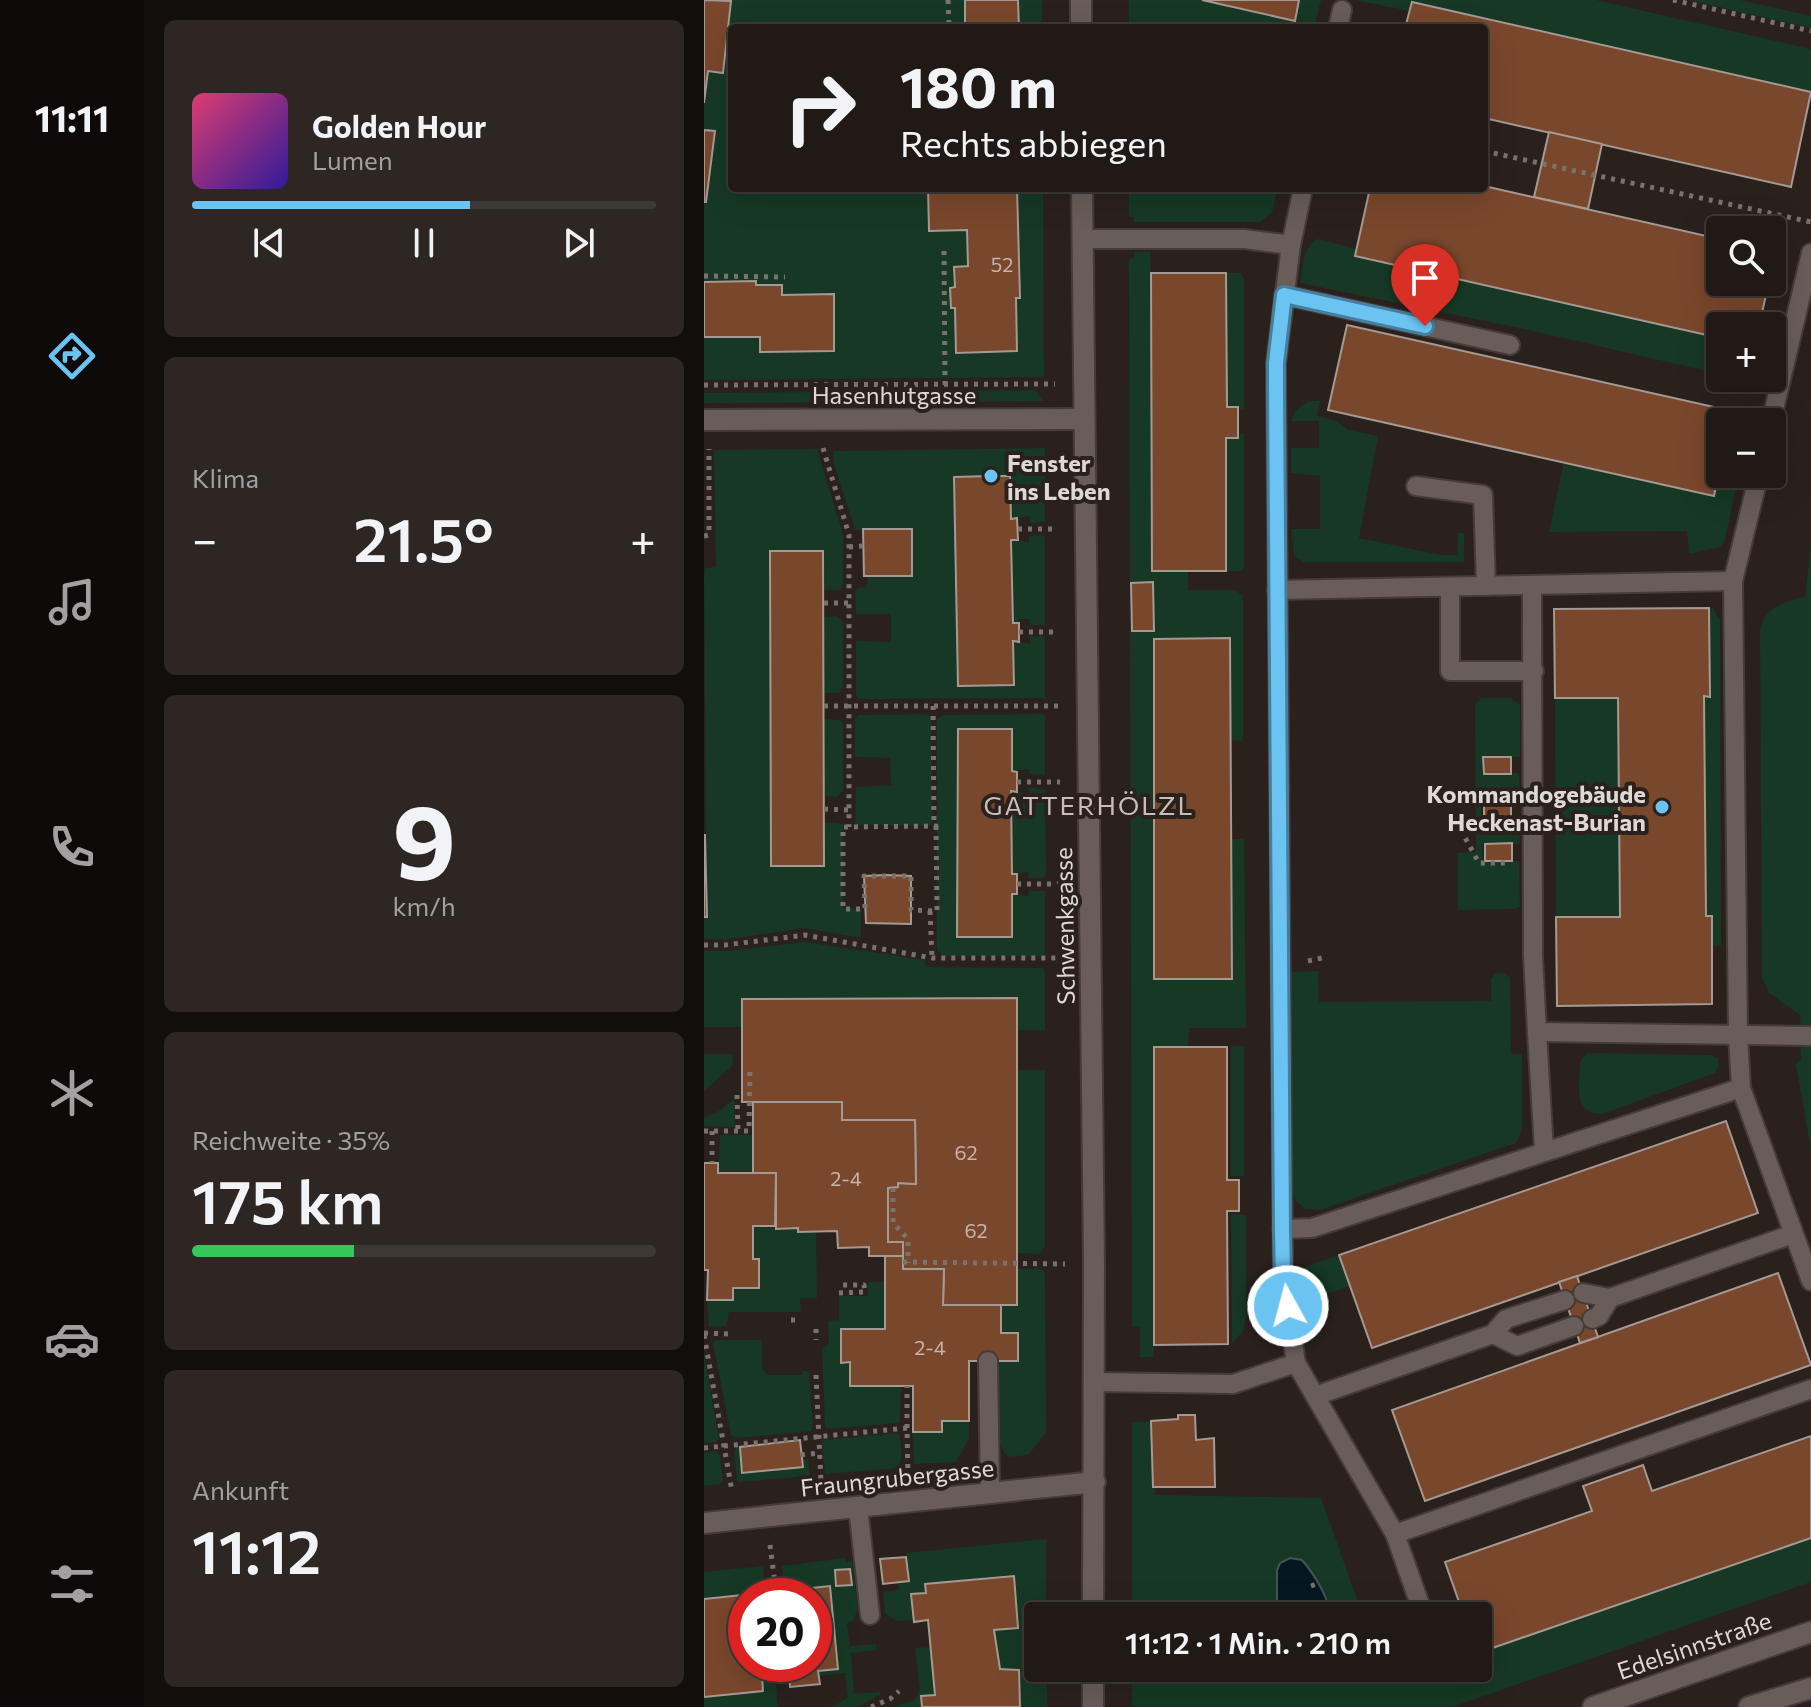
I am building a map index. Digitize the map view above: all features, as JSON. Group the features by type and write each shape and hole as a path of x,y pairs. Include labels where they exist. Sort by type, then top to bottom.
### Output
{"street":[{"path":"1081,0 1081,24"},
{"name":"Schwenkgasse","path":"1082,192 1091,958 1093,1602"},
{"name":"Hasenhutgasse","path":"706,420 1083,419"},
{"name":"Fraungrubergasse","path":"704,1523 1095,1482"},
{"name":"Edelsinnstraße","path":"1593,1707 1811,1632"},
{"path":"1093,1682 1093,1707"},
{"path":"1749,1707 1811,1688"}],"lane":[{"path":"1302,192 1291,245 1276,363 1283,1277 1296,1363 1395,1534 1419,1602"},
{"path":"1082,239 1244,239 1291,245"},
{"path":"1774,408 1811,253"},
{"path":"1284,295 1510,345"},
{"path":"1416,486 1483,495 1486,586"},
{"path":"1756,488 1733,581 1741,1088 1811,1281"},
{"path":"1277,590 1733,581"},
{"path":"1532,586 1533,956 1544,1151"},
{"path":"1450,587 1450,671 1534,671"},
{"path":"1537,1032 1811,1036"},
{"path":"1282,1229 1312,1228 1741,1088"},
{"path":"1583,1293 1610,1298 1793,1234"},
{"path":"1592,1319 1599,1316 1610,1298"},
{"path":"1315,1396 1493,1334 1506,1319 1565,1300"},
{"path":"1493,1334 1517,1346 1574,1326"},
{"path":"982,1494 988,1361"},
{"path":"1094,1382 1233,1384 1296,1363"},
{"path":"1395,1534 1811,1389"},
{"path":"858,1507 870,1615"}],"path":[{"path":"948,0 949,24"},
{"path":"1673,0 1811,31"},
{"path":"1488,152 1811,222"},
{"path":"944,251 945,385"},
{"path":"704,276 785,277"},
{"path":"704,385 1083,383"},
{"path":"704,536 709,535 706,420"},
{"path":"815,420 849,535 849,827"},
{"path":"1018,529 1038,529"},
{"path":"849,547 863,546"},
{"path":"824,603 849,603"},
{"path":"1019,632 1037,632"},
{"path":"824,706 1088,706"},
{"path":"933,706 937,911 911,910 911,876 864,876 865,909 843,909 843,827 934,826"},
{"path":"1017,782 1089,782"},
{"path":"824,809 850,810"},
{"path":"1451,812 1479,863 1534,862"},
{"path":"1017,884 1090,884"},
{"path":"930,910 932,958"},
{"path":"704,945 805,935 932,958 1091,958"},
{"path":"704,1131 749,1131 750,1066"},
{"path":"737,1095 738,1131"},
{"path":"712,1131 712,1163"},
{"path":"893,1188 893,1223 908,1239 905,1263 1029,1263"},
{"path":"839,1293 865,1292 864,1285 843,1285 843,1282"},
{"path":"791,1320 801,1320"},
{"path":"816,1329 816,1340"},
{"path":"729,1334 704,1334 737,1520"},
{"path":"816,1375 823,1510"},
{"path":"907,1386 908,1501"},
{"path":"704,1448 907,1428"},
{"path":"801,1455 819,1453"},
{"path":"767,1516 774,1578"},
{"path":"871,1707 881,1705 899,1691"}],"green space":[{"path":"704,0 1042,0 1042,24 728,24 728,192 1043,192 1044,377 704,380"},
{"path":"1129,0 1202,0 1294,21 1299,0 1321,0 1315,24 1129,24"},
{"path":"1356,0 1596,0 1811,49 1811,92 1412,2 1409,11"},
{"path":"1689,0 1740,0 1811,16 1811,28"},
{"path":"1129,192 1277,192 1272,212 1261,222 1134,222 1134,217 1129,217"},
{"path":"1318,239 1357,249 1356,256 1706,335 1706,371 1300,283 1306,252"},
{"path":"1134,252 1150,252 1152,571 1188,571 1188,590 1235,590 1243,596 1243,741 1231,740 1230,639 1154,639 1154,979 1232,979 1231,839 1244,839 1246,1028 1189,1028 1188,1047 1154,1047 1154,1357 1140,1357 1140,1327 1132,1326 1130,631 1154,630 1153,583 1130,583 1129,259 1134,258"},
{"path":"1226,273 1239,273 1244,278 1244,410 1227,407"},
{"path":"1036,390 1043,401 704,403 704,393"},
{"path":"1309,401 1320,401 1317,416 1337,421 1348,430 1378,436 1359,538 1441,555 1457,555 1458,533 1464,533 1464,562 1304,562 1294,556 1291,529 1320,529 1320,476 1291,473 1291,448 1319,448 1319,421 1291,421 1295,411"},
{"path":"1244,434 1244,567 1242,571 1226,571 1226,438"},
{"path":"1045,448 1045,522 1030,523 1029,516 1011,519 1010,476 954,477 958,686 1013,685 1013,641 1030,644 1030,637 1043,636 1045,698 859,699 856,695 856,641 891,642 891,614 856,614 855,591 867,587 868,577 913,577 913,528 855,530 833,461 834,451"},
{"path":"817,449 843,534 843,583 840,590 823,590 823,551 770,552 771,865 824,866 824,822 843,824 843,908 861,909 861,938 803,928 723,940 704,939 704,917 707,916 704,576 705,568 716,567 714,450"},
{"path":"1564,462 1706,467 1706,488 1736,488 1725,540 1720,547 1689,554 1687,531 1549,532"},
{"path":"1029,536 1045,537 1045,625 1030,625 1029,619 1019,619 1019,623 1013,623 1011,540 1029,542"},
{"path":"1811,544 1811,1150 1796,1064 1801,1059 1800,1015 1769,993 1762,978 1760,631 1770,611 1783,603 1805,597"},
{"path":"1709,608 1714,608 1720,619 1721,946 1712,946 1712,917 1706,916 1704,696 1710,696"},
{"path":"836,616 843,621 843,687 839,693 824,693 824,617"},
{"path":"1482,698 1510,698 1520,705 1520,757 1482,757 1482,774 1519,773 1520,801 1481,802 1482,820 1519,819 1520,844 1482,844 1483,862 1519,861 1520,906 1515,909 1458,910 1458,853 1476,852 1475,704"},
{"path":"1555,698 1618,698 1620,917 1556,917"},
{"path":"925,714 931,717 930,826 855,825 856,787 891,785 890,758 855,757 855,720 858,715"},
{"path":"943,715 1045,716 1045,775 1029,774 1029,769 1012,771 1012,729 958,729 957,937 1011,937 1012,894 1028,896 1029,891 1045,891 1045,953 1041,956 942,956 937,950 937,719"},
{"path":"824,719 840,720 843,724 843,792 836,797 824,796"},
{"path":"1030,787 1045,789 1046,873 1043,878 1029,878 1028,872 1012,874 1011,791 1029,794"},
{"path":"805,942 925,960 926,967 1043,968 1045,1030 1017,1030 1016,998 742,999 742,1027 704,1027 704,951"},
{"path":"1318,971 1319,1002 1491,1001 1491,979 1495,974 1504,973 1510,978 1511,1054 1522,1054 1522,1129 1516,1143 1320,1210 1305,1209 1296,1201 1291,1188 1289,972"},
{"path":"1231,1046 1244,1046 1244,1176 1231,1176"},
{"path":"1588,1053 1711,1055 1718,1059 1719,1066 1715,1073 1602,1114 1585,1109 1579,1096 1580,1061"},
{"path":"704,1054 732,1054 733,1065 704,1091"},
{"path":"1017,1070 1045,1070 1045,1246 1040,1254 1017,1253"},
{"path":"734,1099 735,1127 704,1126 704,1118"},
{"path":"720,1135 753,1135 753,1173 718,1173"},
{"path":"1231,1214 1246,1215 1246,1316 1244,1329 1232,1344"},
{"path":"753,1226 816,1231 817,1298 800,1298 801,1312 729,1312 726,1326 709,1327 707,1300 732,1300 733,1288 759,1288 759,1259 753,1259"},
{"path":"1339,1255 1350,1286 1308,1301 1301,1296 1300,1269"},
{"path":"1037,1268 1045,1272 1046,1433 1028,1455 1008,1457 1002,1449 997,1425 996,1360 1018,1360 1018,1333 1001,1333 1001,1305 1017,1304 1017,1269"},
{"path":"868,1282 885,1282 885,1329 841,1329 841,1362 850,1362 851,1386 901,1386 900,1420 899,1423 827,1429 822,1349 829,1344 828,1321 839,1320 839,1296 868,1296"},
{"path":"716,1340 762,1340 762,1369 768,1375 802,1375 803,1371 809,1372 811,1431 738,1438 731,1435 713,1343"},
{"path":"704,1353 719,1438 716,1442 704,1443"},
{"path":"942,1421 969,1421 969,1439 956,1462 914,1464 913,1432 941,1432"},
{"path":"1151,1421 1155,1495 1321,1498 1358,1602 1327,1602 1310,1569 1277,1570 1277,1602 1132,1602 1132,1422"},
{"path":"898,1433 901,1461 898,1468 825,1474 822,1440"},
{"path":"736,1447 740,1447 743,1473 808,1459 810,1476 739,1482"},
{"path":"715,1451 720,1455 723,1480 720,1484 704,1486 704,1453"},
{"path":"1811,1538 1811,1582 1452,1707 1132,1707 1132,1682 1492,1682 1492,1648"},
{"path":"1046,1539 1046,1602 1024,1602 1024,1682 1047,1682 1047,1707 1020,1707 1019,1670 1000,1669 994,1630 1018,1628 1014,1576 912,1594 914,1620 896,1621 885,1613 883,1592 899,1590 898,1583 909,1581 906,1553"},
{"path":"845,1558 846,1562 852,1561 858,1609 853,1621 847,1623 850,1646 876,1644 877,1650 851,1653 854,1694 880,1692 880,1695 857,1707 833,1707 848,1697 845,1673 832,1674 832,1669 838,1668 832,1578 783,1578 782,1566"},
{"path":"763,1566 764,1578 728,1578 728,1597 704,1599 704,1572"},
{"path":"931,1647 935,1695 921,1696 922,1707 892,1707 915,1700 920,1688 915,1648"},
{"path":"762,1682 776,1682 778,1707 704,1707 704,1694 705,1697 763,1691"}],"water":[{"path":"1290,1558 1302,1560 1312,1572 1327,1602 1277,1602 1277,1570 1280,1563"}],"building":[{"path":"704,0 731,1 723,73 708,71 704,103"},
{"path":"965,0 1018,0 1019,24 965,24"},
{"path":"1202,0 1299,0 1295,21"},
{"path":"1412,2 1811,92 1791,187 1488,119 1488,24 1406,24"},
{"path":"704,130 715,131 706,202 704,202"},
{"path":"1549,132 1602,144 1588,209 1534,197"},
{"path":"1488,187 1706,236 1706,296 1766,296 1762,312 1706,312 1706,335 1355,256 1369,192 1488,192"},
{"path":"928,192 1017,192 1020,298 1016,298 1017,351 956,353 955,308 951,308 950,288 955,287 954,267 968,266 967,230 929,231"},
{"path":"1151,273 1226,273 1227,407 1238,407 1238,438 1226,438 1226,571 1152,571"},
{"path":"756,281 756,285 782,285 782,295 834,294 834,351 760,352 760,337 704,337 704,282"},
{"path":"1347,325 1719,408 1706,408 1706,488 1716,488 1714,496 1328,410"},
{"path":"1010,476 1011,519 1017,518 1018,540 1011,540 1013,623 1019,623 1019,642 1013,641 1014,685 958,686 954,477"},
{"path":"863,529 912,529 912,576 864,576"},
{"path":"770,551 823,551 824,866 771,866"},
{"path":"1153,582 1154,631 1132,631 1131,583"},
{"name":"Kommandogebäude Heckenast-Burian","path":"1709,608 1710,697 1704,696 1706,916 1712,916 1712,1004 1557,1006 1556,917 1620,917 1618,698 1555,698 1554,609"},
{"path":"1230,638 1232,979 1154,979 1154,639"},
{"path":"958,729 1012,729 1012,771 1017,772 1017,792 1011,791 1012,874 1017,874 1017,894 1012,894 1012,937 957,937"},
{"path":"1483,757 1511,757 1511,774 1484,774"},
{"path":"1484,801 1511,801 1511,818 1484,819"},
{"path":"705,835 707,917 704,917"},
{"path":"1512,843 1512,861 1485,861 1485,844"},
{"path":"864,876 911,876 911,924 866,923"},
{"path":"1017,998 1017,1305 943,1305 944,1269 903,1269 903,1242 888,1242 888,1188 898,1187 898,1183 916,1184 915,1120 842,1120 842,1102 742,1102 742,999"},
{"path":"1154,1047 1227,1047 1227,1180 1239,1180 1239,1211 1227,1211 1228,1344 1154,1345"},
{"path":"753,1102 842,1102 842,1120 915,1120 916,1184 898,1183 898,1187 888,1188 888,1242 903,1242 903,1256 869,1256 869,1247 838,1248 837,1231 776,1229 776,1173 753,1173"},
{"path":"1726,1121 1758,1213 1372,1348 1339,1255"},
{"path":"704,1163 718,1163 718,1173 776,1173 775,1226 753,1226 753,1259 759,1259 759,1288 733,1288 733,1300 707,1300"},
{"path":"885,1256 903,1256 903,1269 944,1269 943,1305 1001,1305 1001,1333 1018,1333 1018,1361 969,1361 969,1421 942,1421 942,1432 913,1432 913,1386 850,1386 850,1362 841,1363 841,1329 885,1329"},
{"path":"1778,1273 1811,1365 1425,1501 1392,1410"},
{"path":"1577,1276 1598,1337 1580,1343 1559,1282"},
{"path":"1178,1415 1195,1415 1196,1440 1214,1438 1215,1487 1153,1487 1151,1421 1178,1419"},
{"path":"1811,1436 1811,1538 1492,1648 1492,1602 1459,1602 1445,1562 1592,1511 1583,1486 1643,1465 1652,1491"},
{"path":"800,1440 803,1467 742,1473 740,1447"},
{"path":"906,1557 909,1581 883,1584 880,1559"},
{"path":"850,1569 852,1585 836,1586 835,1570"},
{"path":"1014,1576 1018,1628 994,1630 1000,1669 1019,1670 1020,1707 922,1707 921,1696 935,1695 928,1620 914,1622 911,1594 926,1593 925,1584"},
{"path":"728,1597 728,1682 762,1682 763,1691 704,1697 704,1599"},
{"path":"832,1607 838,1669 832,1670"},
{"path":"790,1682 820,1684 790,1687"}],"place":[{"name":"Fenster ins Leben","path":"991,476"},
{"name":"Kommandogebäude Heckenast-Burian","path":"1662,807"}],"district":[{"name":"GATTERHÖLZL","path":"1089,804"}],"route":[{"path":"1288,1306 1283,1277 1282,1229 1276,391 1284,295 1425,326"}]}
